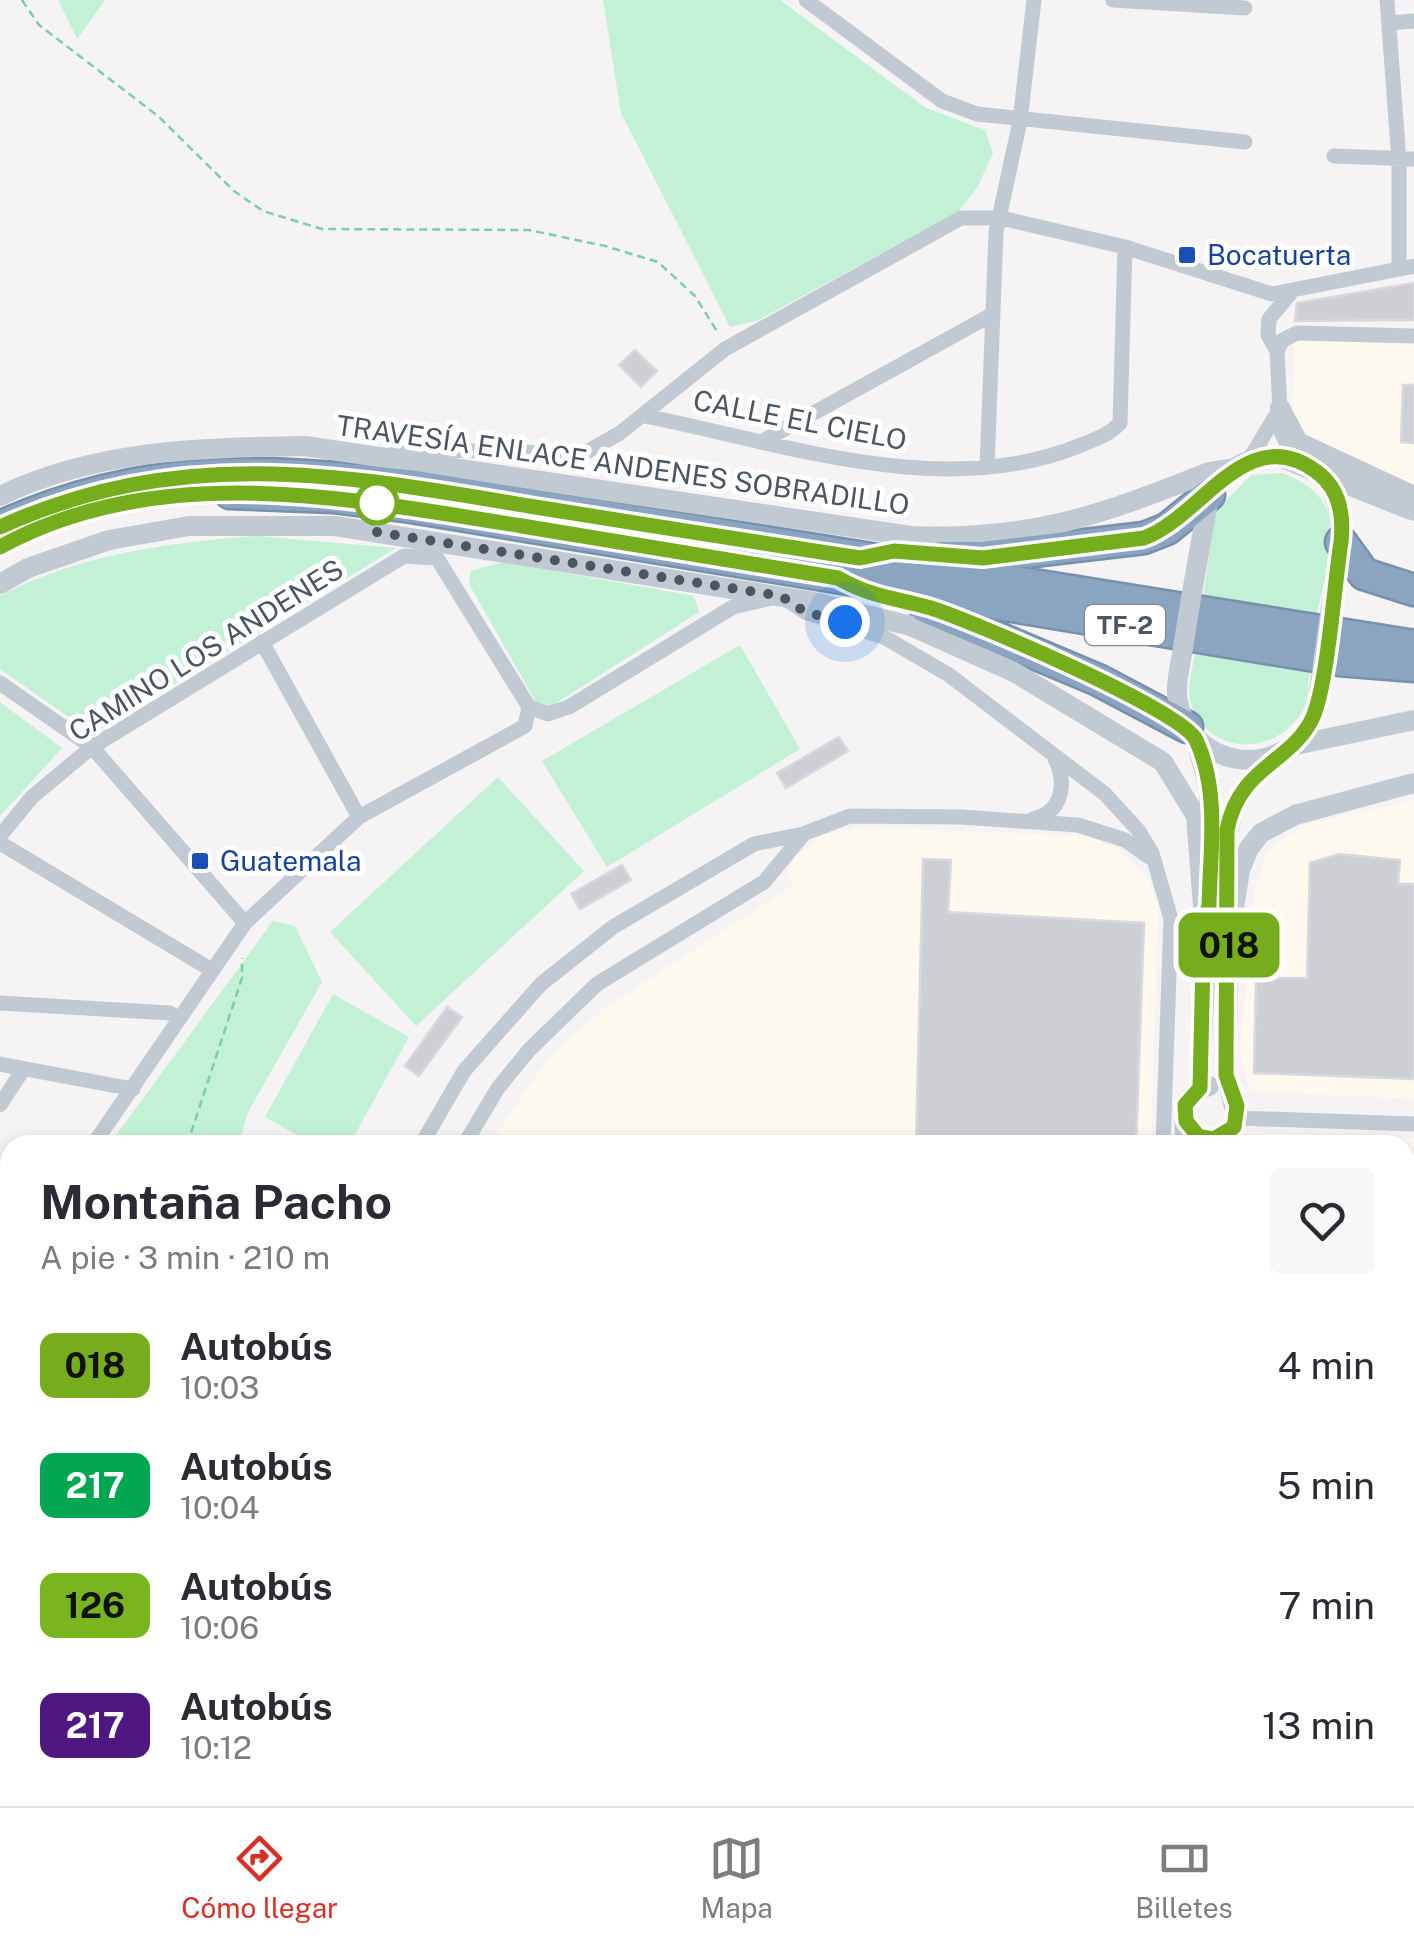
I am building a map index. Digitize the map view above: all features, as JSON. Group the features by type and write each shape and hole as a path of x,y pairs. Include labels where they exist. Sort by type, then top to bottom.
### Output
{"highway":[{"name":"TF-2","path":"0,527 109,488 188,474 284,472 416,486 1339,660 1414,666"},
{"name":"TF-2","path":"0,547 80,516 138,502 194,494 256,492 411,507 1414,646"},
{"path":"1191,732 1146,704 964,620 869,596 849,568 894,551 983,558 1144,538 1167,530 1209,495"},
{"path":"1341,542 1364,574 1414,590"}],"street":[{"path":"806,0 942,101 977,114 1245,142"},
{"path":"987,467 996,232 1020,121 1034,0"},
{"path":"1113,0 1245,8"},
{"path":"380,454 442,450 583,454 644,416 725,350 961,218 1001,218 1124,247 1260,292 1290,294 1406,268 1406,160 1387,0"},
{"path":"1389,23 1414,21"},
{"path":"1334,156 1406,160"},
{"name":"CALLE EL CIELO","path":"644,416 911,467 987,467 1056,455 1111,433 1120,423 1124,247"},
{"path":"1260,292 1274,314 1298,333"},
{"path":"1290,294 1274,314 1268,335 1277,351 1283,439 1293,458 1322,475 1414,511"},
{"path":"764,440 993,314"},
{"path":"1277,351 1283,340 1298,333 1414,336"},
{"path":"1204,919 1209,906 1210,787 1177,691 1182,648 1209,495 1242,464 1280,408"},
{"path":"1280,408 1298,442 1414,496"},
{"name":"TRAVESÍA ENLACE ANDENES SOBRADILLO","path":"0,496 114,458 226,446 305,446 380,454 911,536 963,538 1064,526 1209,472 1293,458"},
{"path":"1229,940 1226,927 1230,814 1244,790 1314,715 1341,542 1340,506 1322,475"},
{"path":"0,584 28,568 109,540 173,528 335,526 781,596 911,626 974,650 1163,762 1196,816 1204,919 1200,1088 1185,1105 1186,1135"},
{"name":"CAMINO LOS ANDENES","path":"0,840 32,797 92,746 404,556 436,558 455,581 529,707"},
{"path":"100,1135 210,969 244,925 359,817 524,726 529,707 548,714 569,707 733,607 781,596 805,612 845,622 897,644 948,675 1052,752 1121,810 1154,861 1171,919 1164,1135"},
{"path":"262,642 359,817"},
{"path":"0,683 92,746 244,925"},
{"path":"1191,732 1227,758 1284,750 1414,720"},
{"path":"1030,820 1044,816 1063,791 1062,774 1052,752"},
{"path":"1226,1135 1237,1118 1226,1075 1229,940 1240,870 1261,833 1295,815 1414,784"},
{"path":"427,1135 464,1071 513,1012 572,957 613,926 754,844 803,834 850,816 1030,820 1104,831 1154,861"},
{"path":"470,1135 498,1088 529,1050 598,984 764,882 803,834"},
{"path":"0,840 210,969"},
{"path":"0,1003 170,1013 177,1018"},
{"path":"0,1064 133,1089"},
{"path":"0,1105 23,1070"},
{"path":"1200,1088 1220,1088 1232,1096"},
{"path":"1237,1118 1414,1124"},
{"path":"1186,1121 1197,1135"}],"path":[{"path":"22,0 39,26 158,116 234,191 263,211 322,229 529,230 605,246 658,262 694,296 725,350"},
{"path":"190,1135 242,978 244,925"}],"shaded area":[{"path":"1335,328 1414,329 1414,485 1292,432 1294,342"},
{"path":"1414,800 1414,1099 1251,1091 1240,1054 1254,891 1268,851 1304,825"},
{"path":"863,827 1084,836 1118,848 1150,881 1158,910 1151,1135 496,1135 548,1058 602,1010 793,885 786,874 795,858 820,835"},
{"path":"1245,1132 1330,1135 1245,1135"}],"green space":[{"path":"58,0 105,0 77,39"},
{"path":"603,0 780,0 926,108 985,130 993,153 978,186 959,211 759,320 730,327 621,113"},
{"path":"1282,473 1306,485 1321,499 1329,515 1331,552 1316,617 1203,599 1215,512 1251,475"},
{"path":"257,536 396,548 93,734 0,669 0,596 93,560 190,542"},
{"path":"504,562 694,596 699,612 550,707 536,702 469,584 471,571"},
{"path":"740,645 800,749 607,867 542,761"},
{"path":"1195,653 1310,672 1303,710 1276,737 1259,743 1225,741 1198,719 1190,700"},
{"path":"0,702 62,748 0,816"},
{"path":"498,777 584,871 416,1026 330,932"},
{"path":"273,921 295,926 322,982 248,1112 242,1135 116,1135"},
{"path":"333,994 409,1037 355,1135 296,1135 265,1117"}],"building":[{"path":"1414,283 1414,320 1295,321 1297,303"},
{"path":"635,350 657,371 641,387 619,365"},
{"path":"1403,385 1414,385 1414,443 1401,442"},
{"path":"839,737 848,751 786,788 777,773"},
{"path":"1339,854 1400,860 1398,884 1414,884 1414,1079 1254,1073 1256,978 1307,978 1310,863"},
{"path":"923,859 951,860 948,912 1144,923 1136,1135 916,1135"},
{"path":"622,865 631,880 580,909 571,894"},
{"path":"447,1007 462,1017 419,1076 405,1066"}],"bus line":[{"name":"018","path":"0,527 32,512 109,488 188,474 284,472 416,486 860,558 894,551 983,558 1144,538 1167,530 1234,468 1249,460 1280,456 1306,464 1334,490 1343,522 1341,542 1314,715 1305,731 1244,790 1230,814 1226,1075 1237,1118 1225,1135"},
{"name":"018","path":"0,547 80,516 194,494 256,492 411,507 838,578 869,596 929,608 964,620 1122,692 1187,727 1195,738 1210,787 1200,1088 1185,1105 1186,1121 1197,1135"}],"place":[{"name":"Bocatuerta","path":"1187,255"},
{"name":"Guatemala","path":"200,861"}],"route":[{"path":"377,503 370,531 781,596 805,612 845,622"}]}
